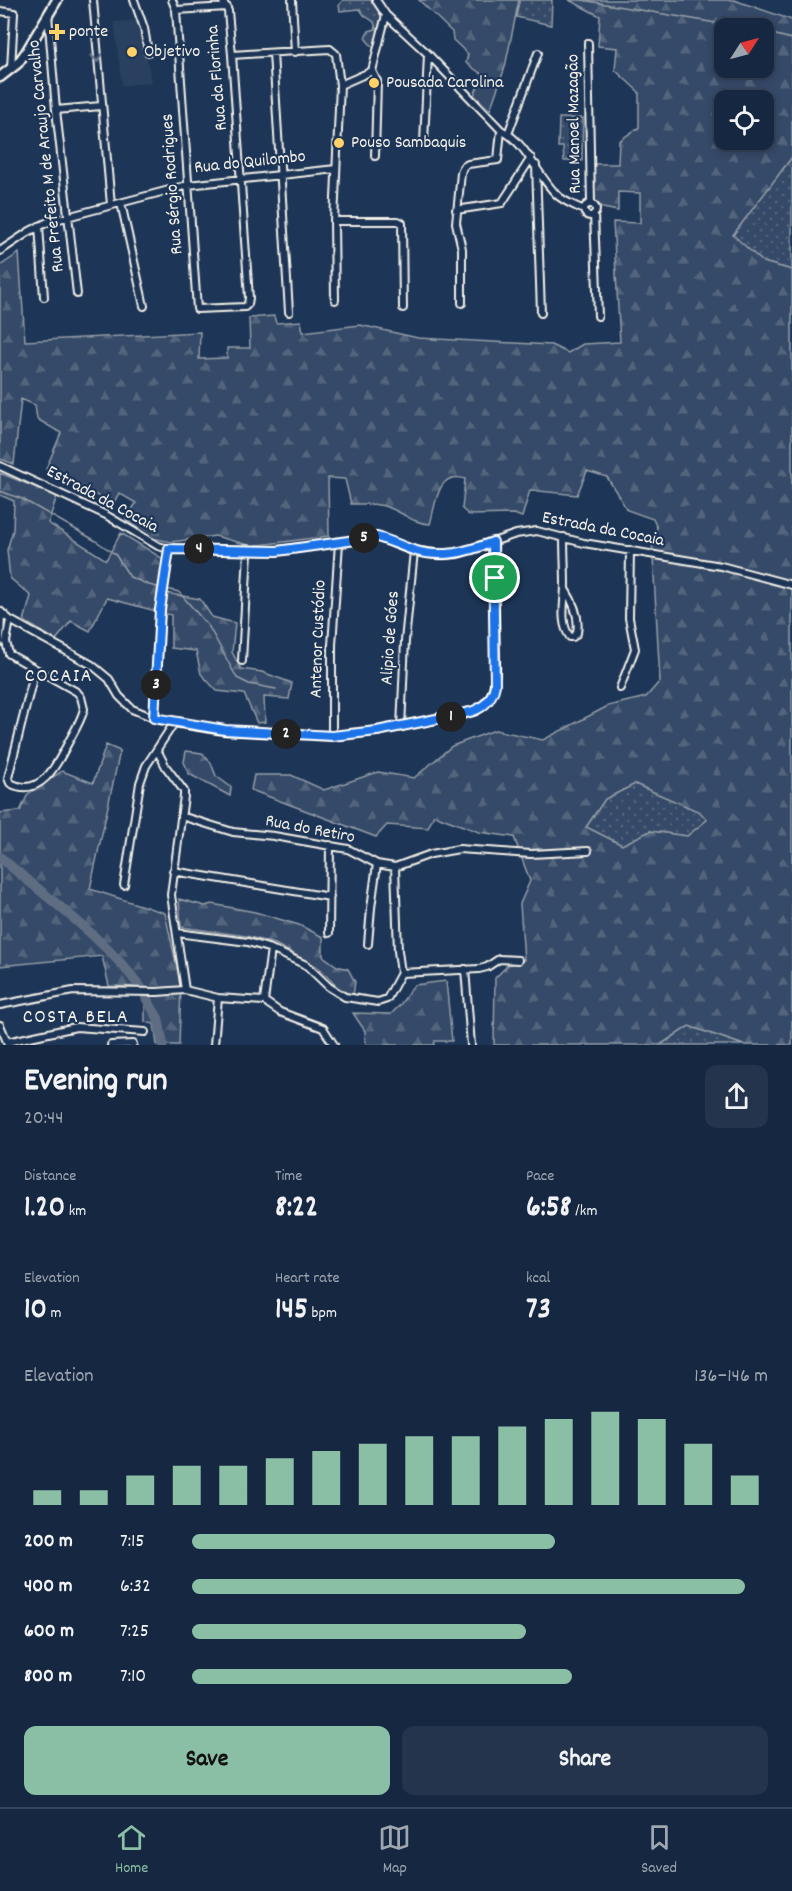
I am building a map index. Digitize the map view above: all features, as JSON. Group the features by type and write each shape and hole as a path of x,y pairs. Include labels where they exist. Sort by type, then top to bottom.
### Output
{"main road":[{"path":"0,77 11,69 26,52 57,0"}],"street":[{"path":"93,0 111,205"},
{"path":"134,0 144,28 148,52"},
{"name":"Rua Sérgio Rodrigues","path":"172,0 176,10 198,309 245,307 249,298"},
{"path":"210,0 211,8"},
{"name":"Rua da Florinha","path":"222,0 227,7 232,55 249,298"},
{"path":"292,0 295,52"},
{"path":"376,0 386,15 531,158 556,195 584,210 588,215 594,214"},
{"path":"176,10 227,7"},
{"path":"0,10 14,13 11,69"},
{"name":"Rua Prefeito M de Araujo Carvalho","path":"48,14 56,110 77,294"},
{"path":"375,156 377,81 372,71 386,15"},
{"name":"Rua Manoel Mazagão","path":"588,43 591,204"},
{"path":"232,55 330,50 336,54 340,85 334,221 335,300"},
{"path":"462,303 462,249 456,223 456,210 462,169 468,164 498,160 504,132 538,52"},
{"path":"273,53 289,312"},
{"path":"424,143 428,54"},
{"path":"340,85 372,71"},
{"path":"56,110 101,106"},
{"path":"456,210 499,204 505,201 516,179 531,158"},
{"path":"536,165 541,313"},
{"name":"Rua do Quilombo","path":"0,251 39,226 68,215 188,185 336,169"},
{"path":"121,203 144,306"},
{"path":"584,210 587,205 591,204 596,209 594,214 598,316"},
{"path":"334,221 401,222 404,227 403,308"},
{"path":"39,226 44,297"},
{"name":"Estrada da Cocaia","path":"0,466 106,515 158,546 169,549 277,551 377,537 414,551 443,555 457,554 528,531 550,533 584,543 721,566 792,585"},
{"path":"564,537 565,628 570,637 573,637 578,629 578,617 565,589"},
{"path":"1,612 10,620 92,665 109,680 119,696 132,709 154,718 225,730 352,735 475,711 485,704 494,691 495,685 493,542"},
{"name":"Antenor Custódio","path":"332,736 332,645 339,543"},
{"path":"154,718 160,610 169,549"},
{"path":"620,688 635,649 629,618 630,550"},
{"name":"Alipio de Góes","path":"401,727 405,641 414,551"},
{"path":"242,661 248,552"},
{"path":"0,642 1,612"},
{"path":"10,620 6,642 9,654 77,692 84,709 51,774 35,785 16,786 10,783 8,777 35,670"},
{"path":"124,885 141,783 146,766 174,723"},
{"path":"157,750 166,767 184,791 171,896 185,990"},
{"name":"Rua do Retiro","path":"181,816 233,832 348,849 377,864 396,867 431,854 459,849 531,854 588,851"},
{"path":"329,933 330,845"},
{"path":"368,944 370,908 377,864"},
{"path":"177,933 248,942 271,949 306,964 337,993 354,999 383,1001 393,990 401,973 398,951 396,867"},
{"path":"173,871 330,897"},
{"path":"264,1001 271,949"},
{"path":"401,973 483,968 499,958 518,960"},
{"path":"465,969 471,1045"},
{"path":"0,1005 73,991 157,993 185,990 218,998 264,1001 280,1012 323,1028 334,1045"},
{"path":"214,1045 218,998"},
{"path":"0,1025 8,1044 76,1027 145,1032"},
{"path":"111,1045 134,1044"}],"shaded area":[{"name":"Objetivo","path":"141,20 151,82 122,86 114,22"}],"green space":[{"path":"343,0 371,0 382,17 375,50 365,38 369,31 376,29 374,22 360,9 340,11 339,5"},
{"path":"419,0 519,0 505,67 490,110 474,95 483,75 466,63 468,54 453,40 452,32"},
{"path":"519,0 552,0 551,25 516,17"},
{"path":"569,0 734,0 792,20 792,157 733,235 763,262 792,270 792,1045 744,1045 689,1026 660,1045 494,1045 495,978 508,965 524,960 520,904 530,881 514,837 479,832 434,815 428,828 387,825 376,837 251,790 254,775 291,775 324,790 378,772 414,778 452,746 495,730 543,740 608,706 646,697 660,681 652,540 657,528 653,519 627,510 607,477 587,471 577,495 530,490 522,517 514,514 469,515 462,509 465,479 449,479 439,491 430,524 414,520 385,506 351,504 345,479 328,478 329,536 252,546 215,536 171,542 152,538 126,520 136,503 119,493 113,504 46,469 61,433 37,419 35,405 21,399 14,464 0,459 0,266 19,253 25,341 200,332 199,359 227,358 227,348 250,348 249,318 274,316 276,323 301,321 303,332 360,325 418,338 551,345 568,353 583,344 620,342 613,222 640,223 640,193 618,192 618,211 603,208 592,198 594,164 618,164 619,141 639,127 639,92 615,70 617,48 598,46 600,16","holes":["635,784 700,812 707,820 687,836 650,831 622,845 586,827 605,799"]},
{"path":"559,118 583,118 582,161 564,161 563,147 558,147"},
{"path":"792,157 792,270 763,262 732,235"},
{"path":"0,473 57,496 48,523 106,560 121,533 165,560 159,592 200,599 212,617 235,623 232,652 241,669 262,672 292,683 289,699 264,697 265,722 257,723 244,694 217,691 201,674 196,651 171,648 171,615 107,598 90,631 71,621 56,640 24,621 31,596 10,578 7,550 13,530 14,501 0,495"},
{"path":"106,745 120,751 90,889 165,913 181,986 179,1045 157,1045 154,1024 145,1022 145,987 109,986 102,956 0,966 0,813 20,811 28,794 62,771 93,783"},
{"path":"186,751 202,753 211,763 216,776 231,787 230,796 189,774 184,762"},
{"path":"635,784 701,812 707,820 687,836 650,831 622,845 586,827 605,799"},
{"path":"179,899 205,906 212,904 255,912 299,925 323,937 323,956 337,966 348,969 355,982 353,996 340,990 318,967 275,944 246,936 181,927"},
{"path":"446,981 452,1041 435,1041 434,1045 366,1045 365,1031 353,1013 391,1014 414,985"},
{"path":"689,1026 744,1045 660,1045"}],"waterway":[{"path":"582,0 714,23"},
{"path":"774,34 792,39"},
{"path":"0,491 22,499 96,541 115,554 130,577 161,588"},
{"path":"166,589 179,592 209,627 237,678 249,684 276,689"},
{"path":"0,857 110,951 141,988"},
{"path":"146,998 158,1018 163,1045"}],"place":[{"name":"ponte","path":"57,32"},
{"name":"Objetivo","path":"132,52"},
{"name":"Pousada Carolina","path":"374,83"},
{"name":"Pouso Sambaquis","path":"339,143"}],"district":[{"name":"COCAIA","path":"59,677"},
{"name":"COSTA BELA","path":"76,1018"}],"route":[{"path":"377,537 414,551 443,555 457,554 493,542 495,578 495,685 491,697 481,709 377,731 332,736 204,728 154,718 160,610 165,589 169,549 277,551 377,537"}]}
